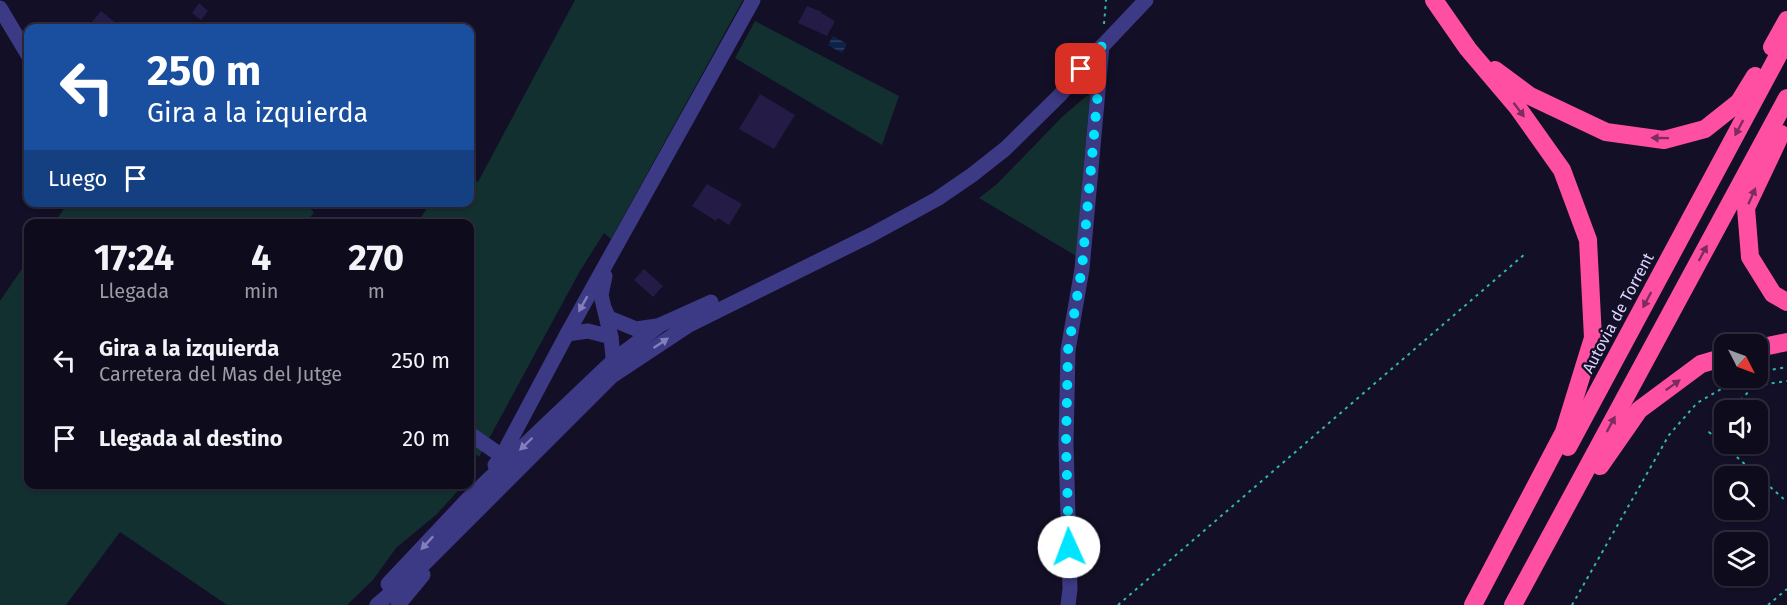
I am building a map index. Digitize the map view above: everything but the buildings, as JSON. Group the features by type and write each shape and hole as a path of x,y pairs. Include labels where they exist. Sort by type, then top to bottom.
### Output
{"highway":[{"path":"1434,0 1468,49 1518,108 1562,170 1588,240 1593,338 1564,432 1473,605"},
{"path":"1468,49 1530,96 1606,132 1664,141 1705,129 1739,102 1766,60 1787,20"},
{"name":"Autovia de Torrent","path":"1483,605 1787,39"},
{"path":"1513,605 1787,98"},
{"path":"1787,123 1746,208 1750,256 1773,294 1787,302"},
{"path":"1768,346 1787,342"},
{"path":"1526,605 1602,462 1639,410 1701,364 1714,360"}],"street":[{"path":"398,605 472,505 502,456 567,334 753,0"},
{"path":"377,605 420,568 472,505 612,376 689,325 937,199 972,176 1005,149 1060,95 1146,0"},
{"path":"0,8 24,48"},
{"path":"1068,605 1070,589 1066,433 1068,350 1082,268 1102,46"},
{"path":"369,605 472,505 614,360 660,325 748,285 844,247"},
{"path":"612,253 601,295 611,337 614,360 612,376"},
{"path":"604,308 609,318 624,326 636,329 660,325"},
{"path":"567,334 588,331 611,337"},
{"path":"474,437 502,456"}],"path":[{"path":"1118,605 1526,253"},
{"path":"1768,370 1787,367"},
{"path":"1741,400 1754,386 1787,381"},
{"path":"1572,605 1669,435 1697,403 1723,388"},
{"path":"1734,454 1787,502"},
{"path":"1768,605 1787,589"}],"green space":[{"path":"575,0 743,0 611,239 604,233 580,271 479,457 474,453 474,219 420,219 428,207 474,207 474,179 478,182"},
{"path":"755,21 899,96 882,145 735,58"},
{"path":"1090,93 1076,256 979,198 997,184 1063,116"},
{"path":"65,207 308,207 314,212 309,219 57,219"},
{"path":"24,266 24,489 459,489 437,514 396,548 373,580 347,605 227,605 120,532 66,605 0,605 0,301"}],"water":[{"path":"833,36 847,44 842,53 828,45"}],"route":[{"path":"1069,547 1066,443 1068,350 1082,268 1102,46 1081,69"}]}
